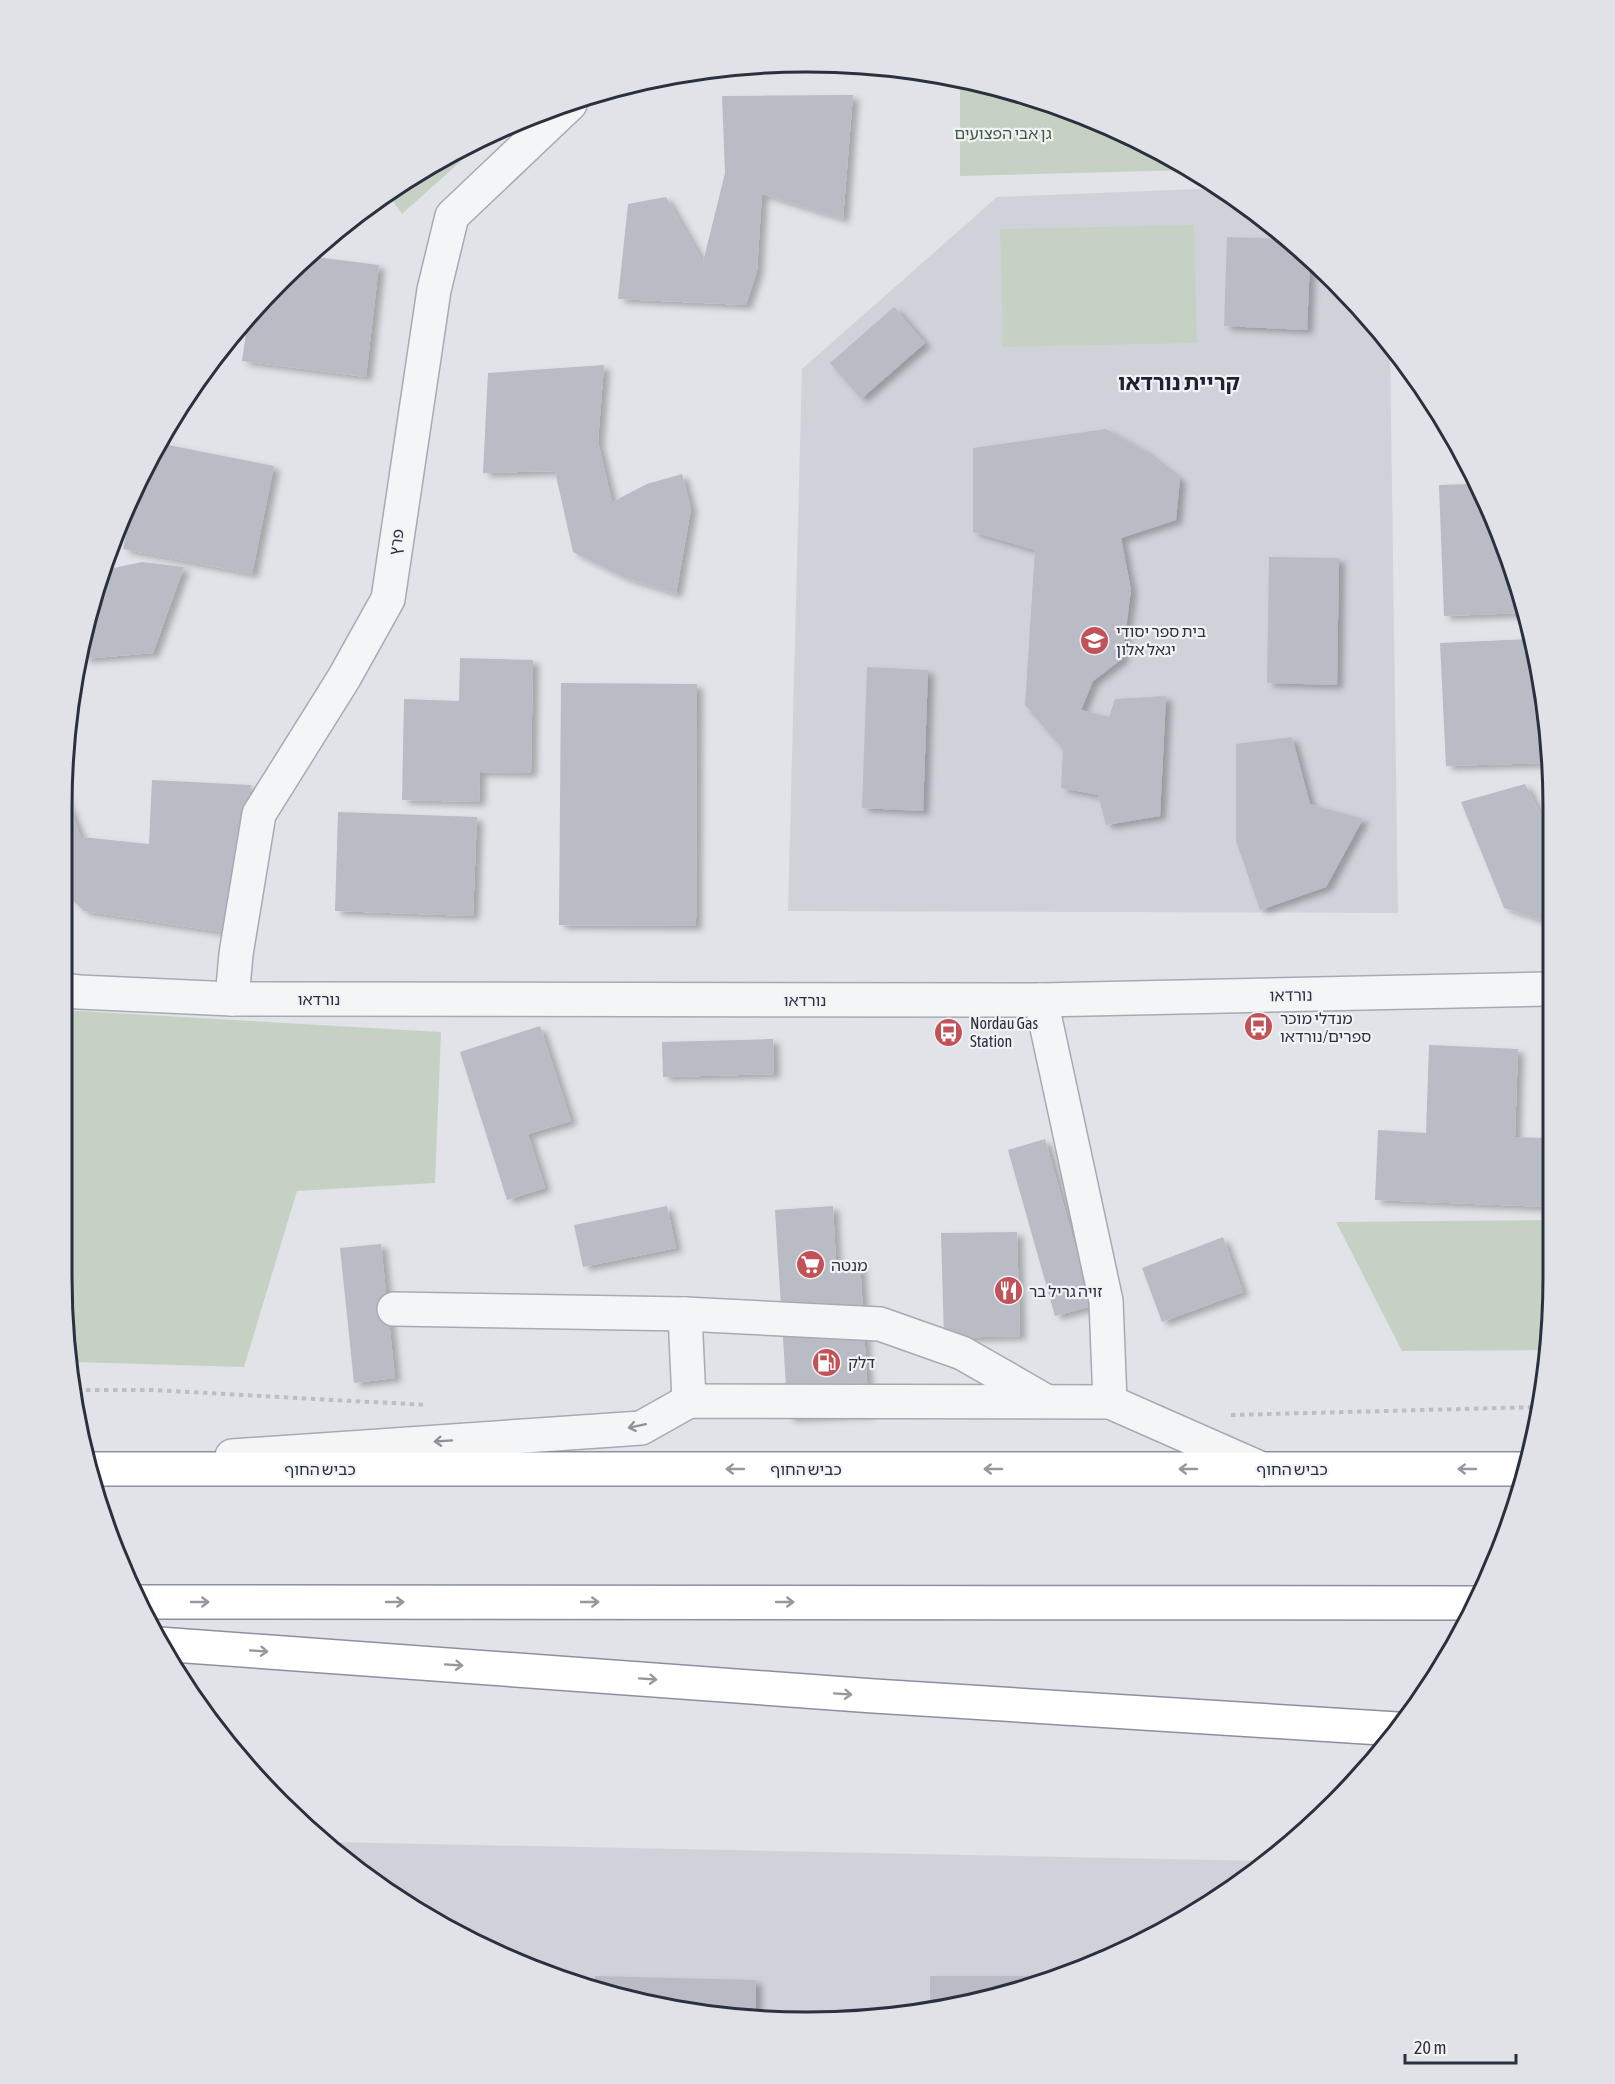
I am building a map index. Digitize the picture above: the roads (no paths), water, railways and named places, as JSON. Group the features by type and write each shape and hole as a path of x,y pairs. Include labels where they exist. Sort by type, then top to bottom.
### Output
{"highway":[{"name":"כביש החוף","path":"97,1467 1517,1469"},
{"path":"148,1602 1466,1603"},
{"path":"172,1645 874,1696 1387,1728"}],"street":[{"name":"פרץ","path":"232,999 236,954 259,814 344,678 388,599 434,290 452,216 557,116"},
{"name":"נורדאו","path":"72,991 232,999 1041,1000 1543,989"},
{"path":"1041,1000 1106,1301 1110,1402"},
{"path":"394,1310 685,1314 880,1324 962,1353 1046,1401"},
{"path":"685,1314 689,1401"},
{"path":"97,1466 641,1428 689,1401 1046,1401 1110,1402 1263,1469"}],"place":[{"name":"בית ספר יסודי יגאל אלון","path":"1095,640"},
{"name":"מנדלי מוכר ספרים/נורדאו","path":"1259,1027"},
{"name":"Nordau Gas Station","path":"949,1032"},
{"name":"מנטה","path":"810,1265"},
{"name":"זויה גריל בר","path":"1008,1291"},
{"name":"דלק","path":"827,1362"}],"district":[{"name":"קריית נורדאו","path":"1179,382"}],"park label":[{"name":"גן אבי הפצועים","path":"1003,133"}]}
